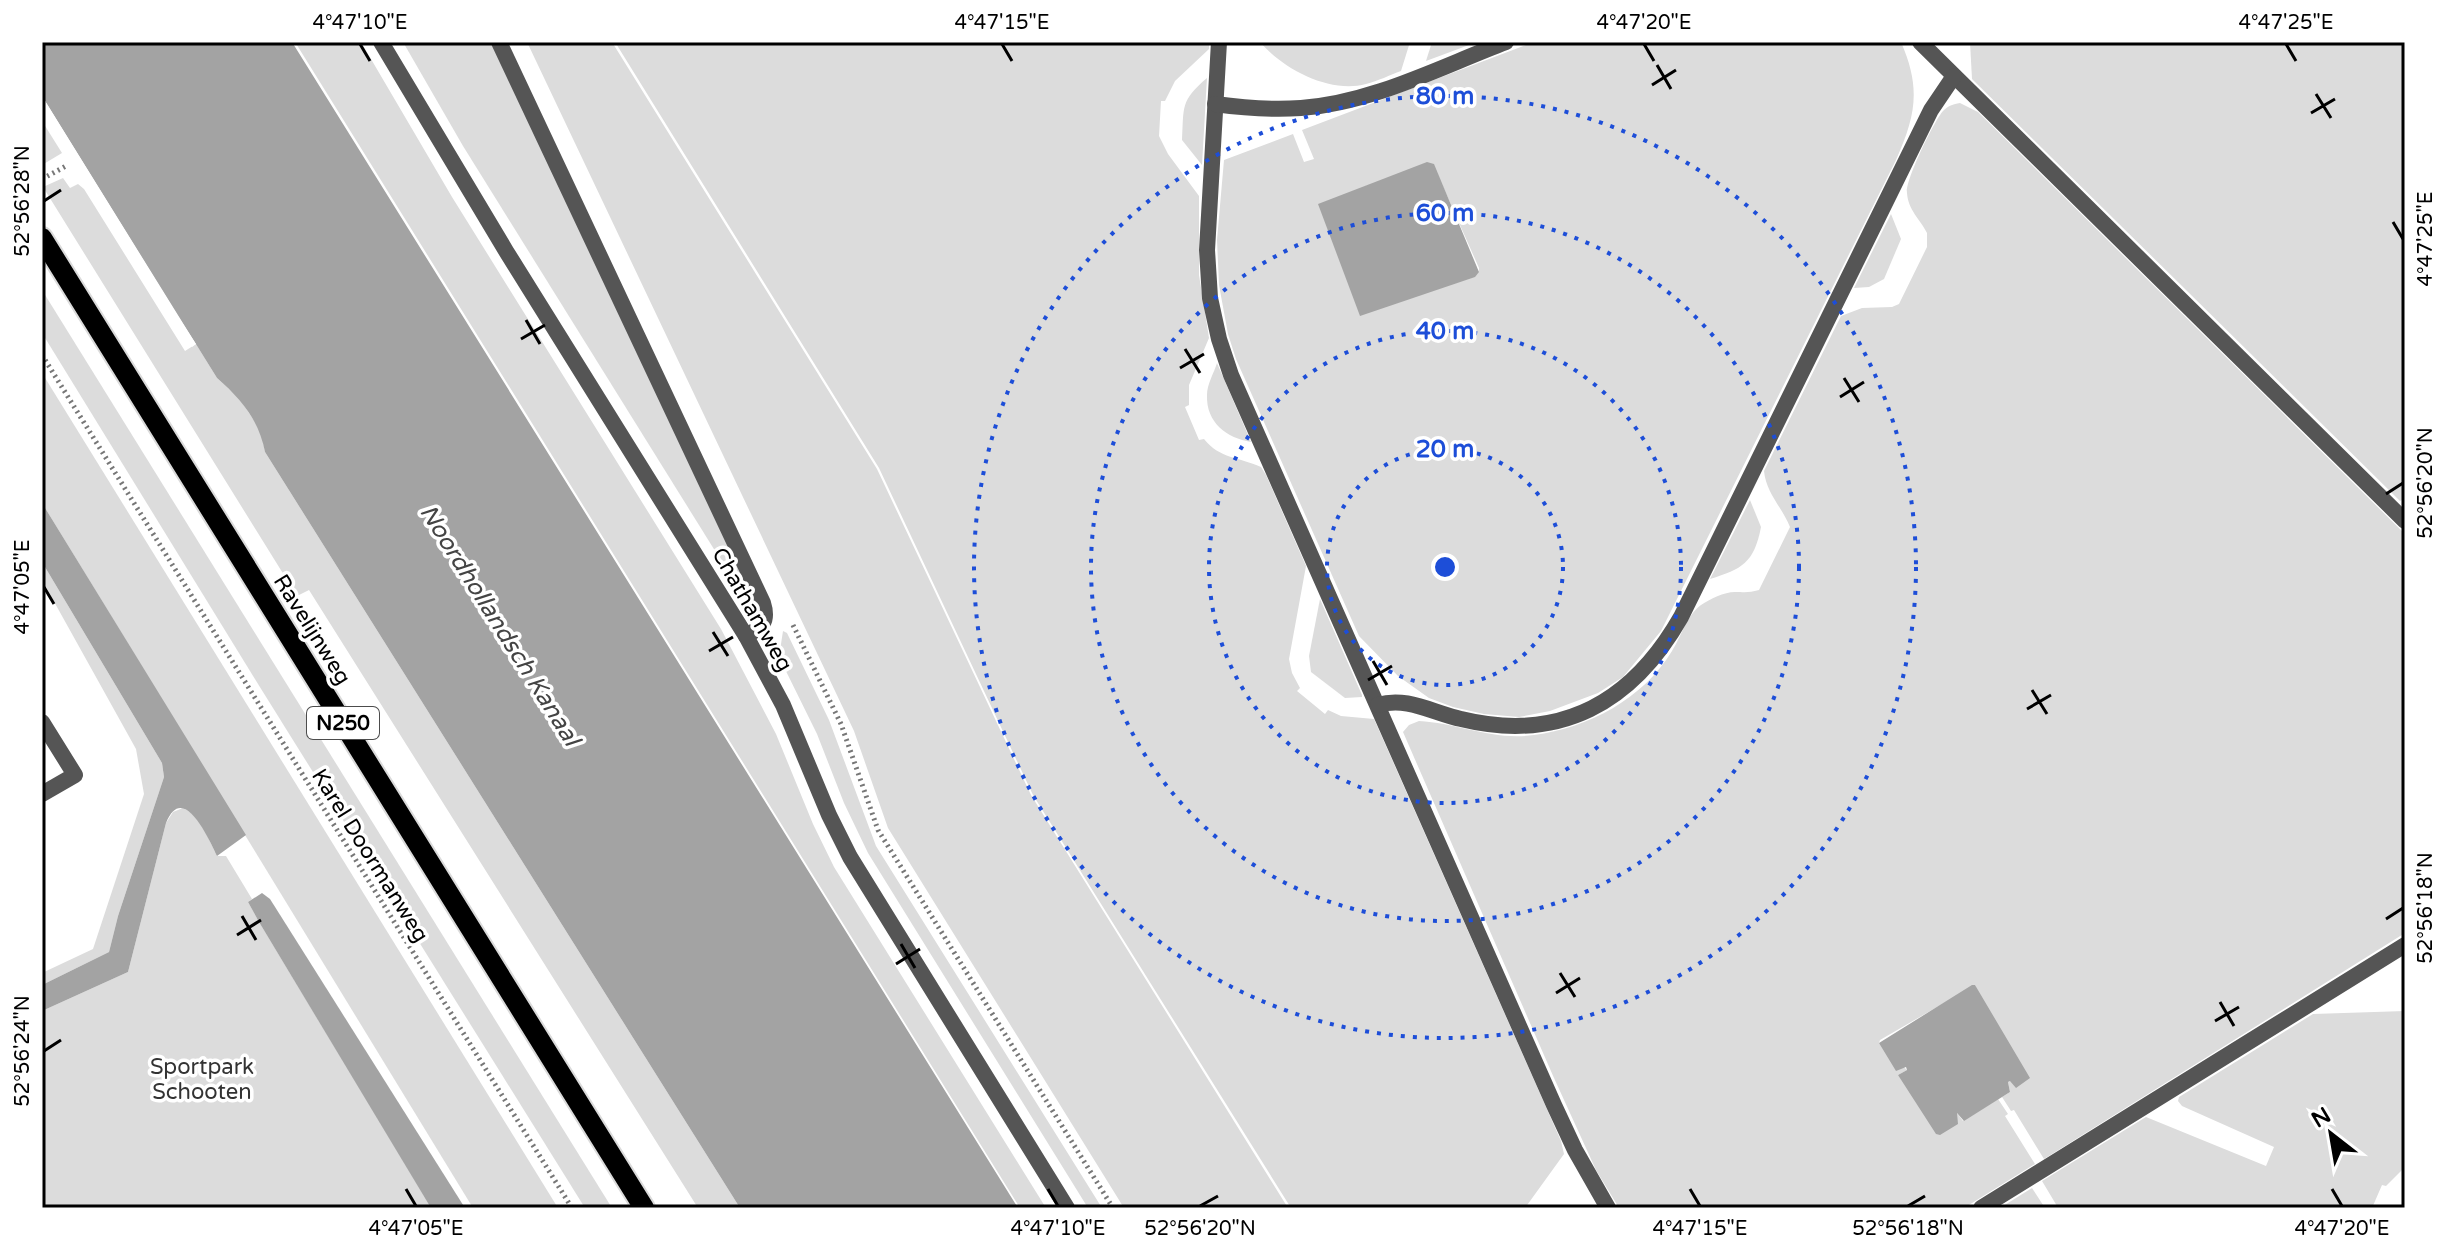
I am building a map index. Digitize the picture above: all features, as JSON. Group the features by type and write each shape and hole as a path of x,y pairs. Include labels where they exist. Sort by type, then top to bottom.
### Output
{"main road":[{"name":"Ravelijnweg","path":"42,238 644,1208"}],"street":[{"name":"Chathamweg","path":"381,42 506,251 746,636 783,705 850,857 1067,1208"},
{"path":"499,42 763,603 767,616 764,623 746,636"},
{"path":"1219,42 1207,250 1210,298 1231,375 1575,1150 1608,1208"},
{"path":"1215,104 1259,109 1303,108 1344,101 1383,90 1506,42"},
{"path":"1920,42 2405,521"},
{"path":"1378,705 1411,702 1461,719 1502,726 1546,723 1600,704 1647,667 1681,617 1924,122 1954,76"},
{"path":"42,722 75,775 42,794"},
{"path":"1981,1208 2405,945"}],"path":[{"path":"42,179 66,166"},
{"name":"Karel Doormanweg","path":"42,355 572,1208"},
{"name":"Chathamweg","path":"789,615 841,724 878,830 1113,1208"}],"green space":[{"path":"295,42 361,42 452,197 721,629 776,734 834,867 1046,1208 1020,1208"},
{"path":"403,42 491,42 752,596 750,601 745,599 463,146"},
{"path":"527,42 612,42 877,469 1031,795 1288,1208 1124,1208 888,828 854,731"},
{"path":"615,42 1209,42 1209,49 1175,81 1165,101 1161,101 1159,136 1168,154 1199,196 1199,275 1209,338 1189,385 1189,405 1185,407 1199,440 1204,439 1223,454 1261,467 1266,475 1306,566 1289,659 1300,688 1297,691 1325,714 1328,710 1341,716 1374,719 1561,1141 1564,1154 1525,1208 1291,1208 1033,795 879,468"},
{"path":"1260,42 1410,42 1401,71 1370,83 1352,86 1308,77 1281,61"},
{"path":"1432,42 1477,42 1426,61"},
{"path":"1534,42 1901,42 1911,74 1914,101 1908,129 1896,160 1661,631 1623,677 1598,693 1550,711 1519,717 1453,707 1429,698 1398,676 1359,636 1236,359 1219,285 1217,240 1224,160 1293,134 1304,162 1314,159 1302,130","holes":["1433,164 1479,272 1363,187"]},
{"path":"1970,42 2405,42 2405,498 2400,501 1972,79"},
{"path":"1207,78 1202,165 1182,140 1183,120 1188,99"},
{"path":"1960,103 1978,112 2405,534 2405,933 2044,1159 2014,1110 2011,1111 2002,1097 2010,1092 2010,1081 1975,985 1880,1040 1879,1043 1907,1070 1898,1075 1957,1113 1963,1121 1998,1099 2035,1164 1964,1208 1619,1208 1596,1170 1554,1078 1403,732 1419,721 1504,736 1534,735 1574,726 1612,708 1646,683 1672,651 1692,614 1701,605 1726,593 1759,590 1790,527 1768,486 1764,471 1841,316 1862,308 1899,304 1927,247 1927,233 1912,209 1908,186 1921,151 1939,117 1947,108"},
{"path":"42,121 62,153 42,165"},
{"path":"63,178 70,188 78,184 84,189 185,351 196,344 217,378 239,398 261,431 265,452 740,1208 698,1208 309,590 297,596 43,187"},
{"path":"1891,214 1901,239 1884,279 1869,287 1854,288"},
{"path":"42,290 612,1208 585,1208 263,692 42,333"},
{"path":"1217,363 1251,442 1226,433 1210,414 1207,391"},
{"path":"42,373 558,1208 473,1208 42,503"},
{"path":"1750,500 1761,527 1755,549 1738,568 1710,579"},
{"path":"42,562 162,763 164,777 109,952 42,985 42,973 93,949 144,794 136,749 42,580"},
{"path":"1320,599 1362,697 1345,698 1311,672 1309,656"},
{"path":"783,631 787,633 829,720 876,846 1102,1208 1088,1208 868,853 817,734 779,657"},
{"name":"Sportpark Schooten","path":"183,808 200,822 217,856 226,856 252,899 248,902 259,922 432,1208 42,1208 42,1011 128,972 166,823 173,812"},
{"path":"2405,1011 2405,1167 2386,1186 2382,1185 2372,1208 2055,1208 2057,1206 2042,1181 2146,1117 2266,1166 2274,1147 2182,1106 2179,1097 2313,1014"},
{"path":"2032,1188 2045,1208 2000,1208"}],"water":[{"name":"Noordhollandsch Kanaal","path":"42,42 292,42 1018,1208 740,1208 265,452 248,411 217,378 42,96"},
{"path":"1427,162 1434,164 1479,272 1475,277 1360,316 1318,204"},
{"path":"42,503 246,835 217,856 195,818 180,808 173,811 166,823 128,972 42,1011 42,985 109,952 164,777 162,763 42,562"},
{"path":"262,893 270,899 465,1208 431,1208 248,902"},
{"path":"1975,985 2030,1078 2016,1088 2008,1082 2010,1092 1964,1121 1957,1113 1958,1124 1940,1135 1936,1134 1898,1075 1907,1070 1906,1067 1896,1071 1879,1043"}],"pier":[{"path":"42,96 196,344 192,347 42,104"}]}
